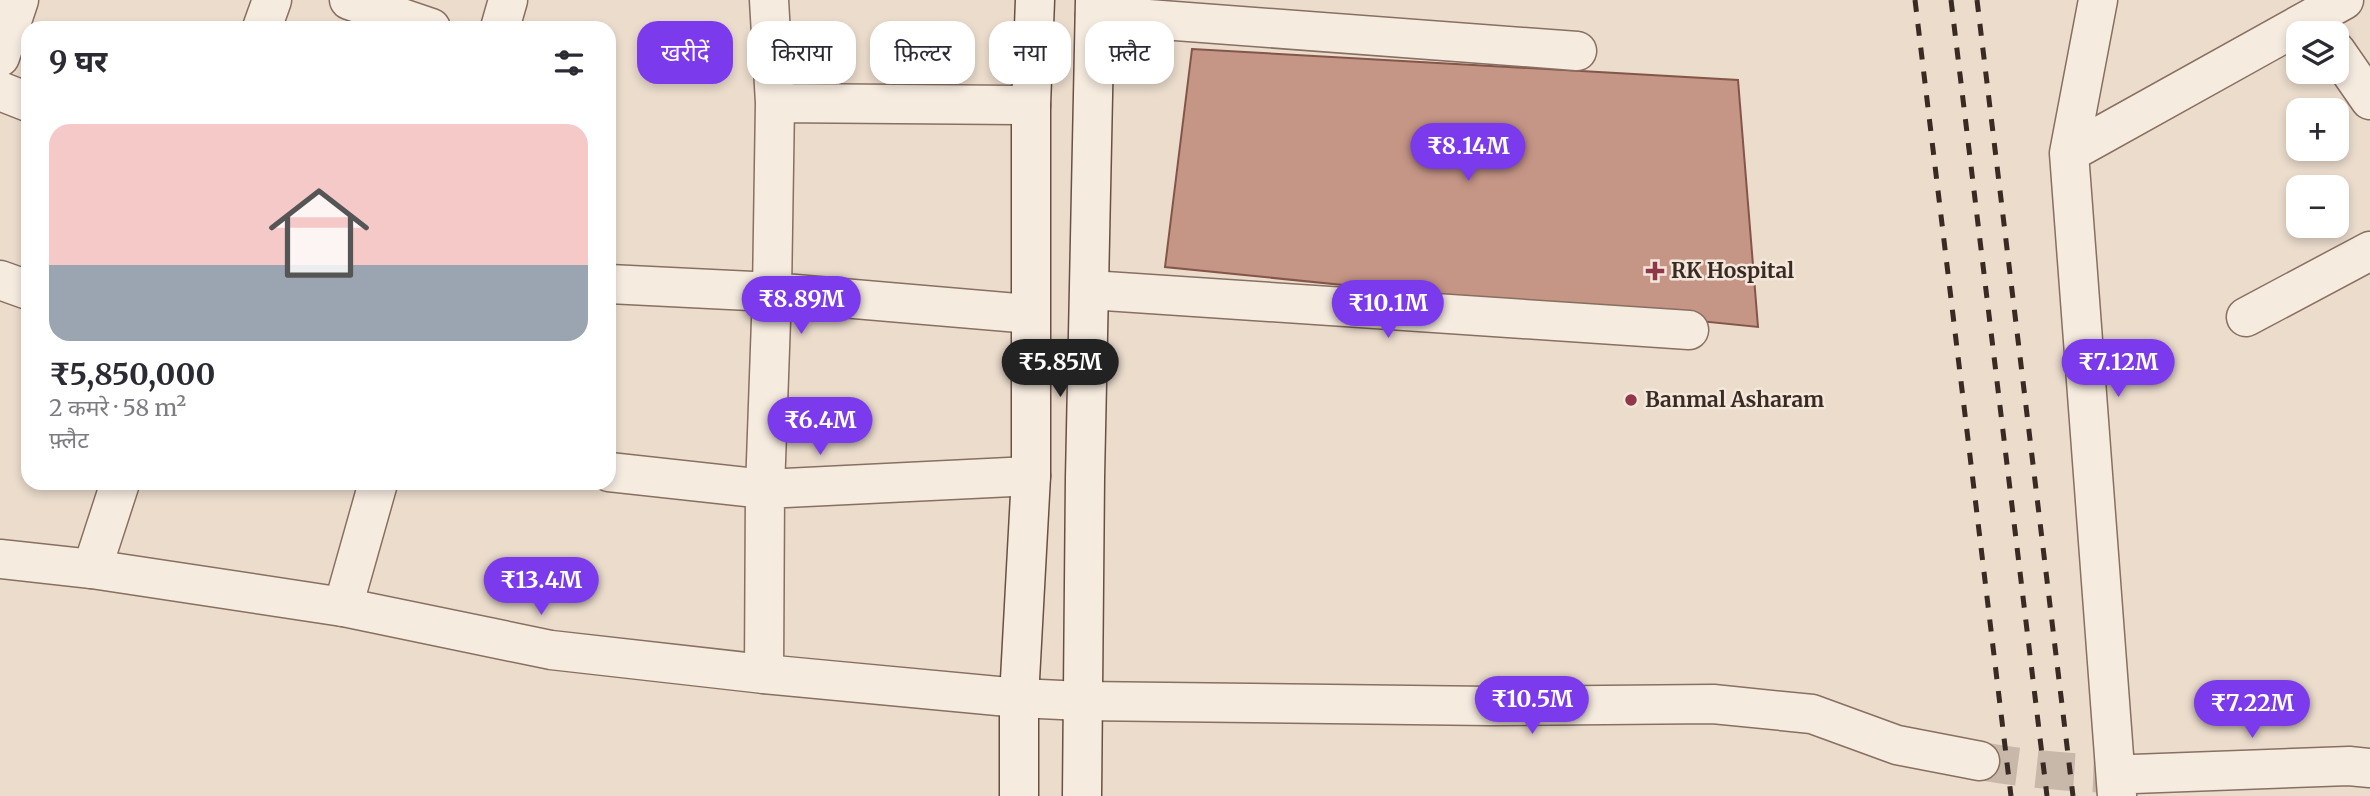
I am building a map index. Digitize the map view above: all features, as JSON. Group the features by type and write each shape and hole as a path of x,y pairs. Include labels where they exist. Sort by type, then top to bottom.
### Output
{"street":[{"path":"0,57 19,0"},
{"path":"264,21 272,0"},
{"path":"349,0 410,21"},
{"path":"502,21 508,0"},
{"path":"764,674 765,489 775,103 769,0"},
{"path":"1019,796 1019,698 1031,476 1031,105 1035,0"},
{"path":"2098,0 2069,153 2125,785 2349,766 2370,768"},
{"path":"1082,796 1095,8 1577,51"},
{"path":"2069,153 2327,17"},
{"path":"2349,70 2370,100"},
{"path":"0,91 21,99"},
{"path":"775,103 1031,105"},
{"path":"2246,317 2370,251"},
{"path":"0,280 21,288"},
{"path":"616,284 772,292 1030,314"},
{"path":"1090,290 1689,330"},
{"path":"616,473 765,489 1031,476"},
{"path":"92,569 118,490"},
{"path":"344,607 376,490"},
{"path":"0,559 92,569 344,607 551,650 764,674 1019,698 1082,701 1490,706 1713,704 1812,714 1897,745 1980,761"}],"building":[{"path":"1192,49 1738,80 1758,327 1165,267"}],"tunnel":[{"path":"1980,761 2056,771 2133,774"}],"railway":[{"path":"1915,0 2011,796"},
{"path":"1951,0 2047,796"},
{"path":"1977,0 2073,796"}],"place":[{"name":"RK Hospital","path":"1655,271"},
{"name":"Banmal Asharam","path":"1631,400"}]}
